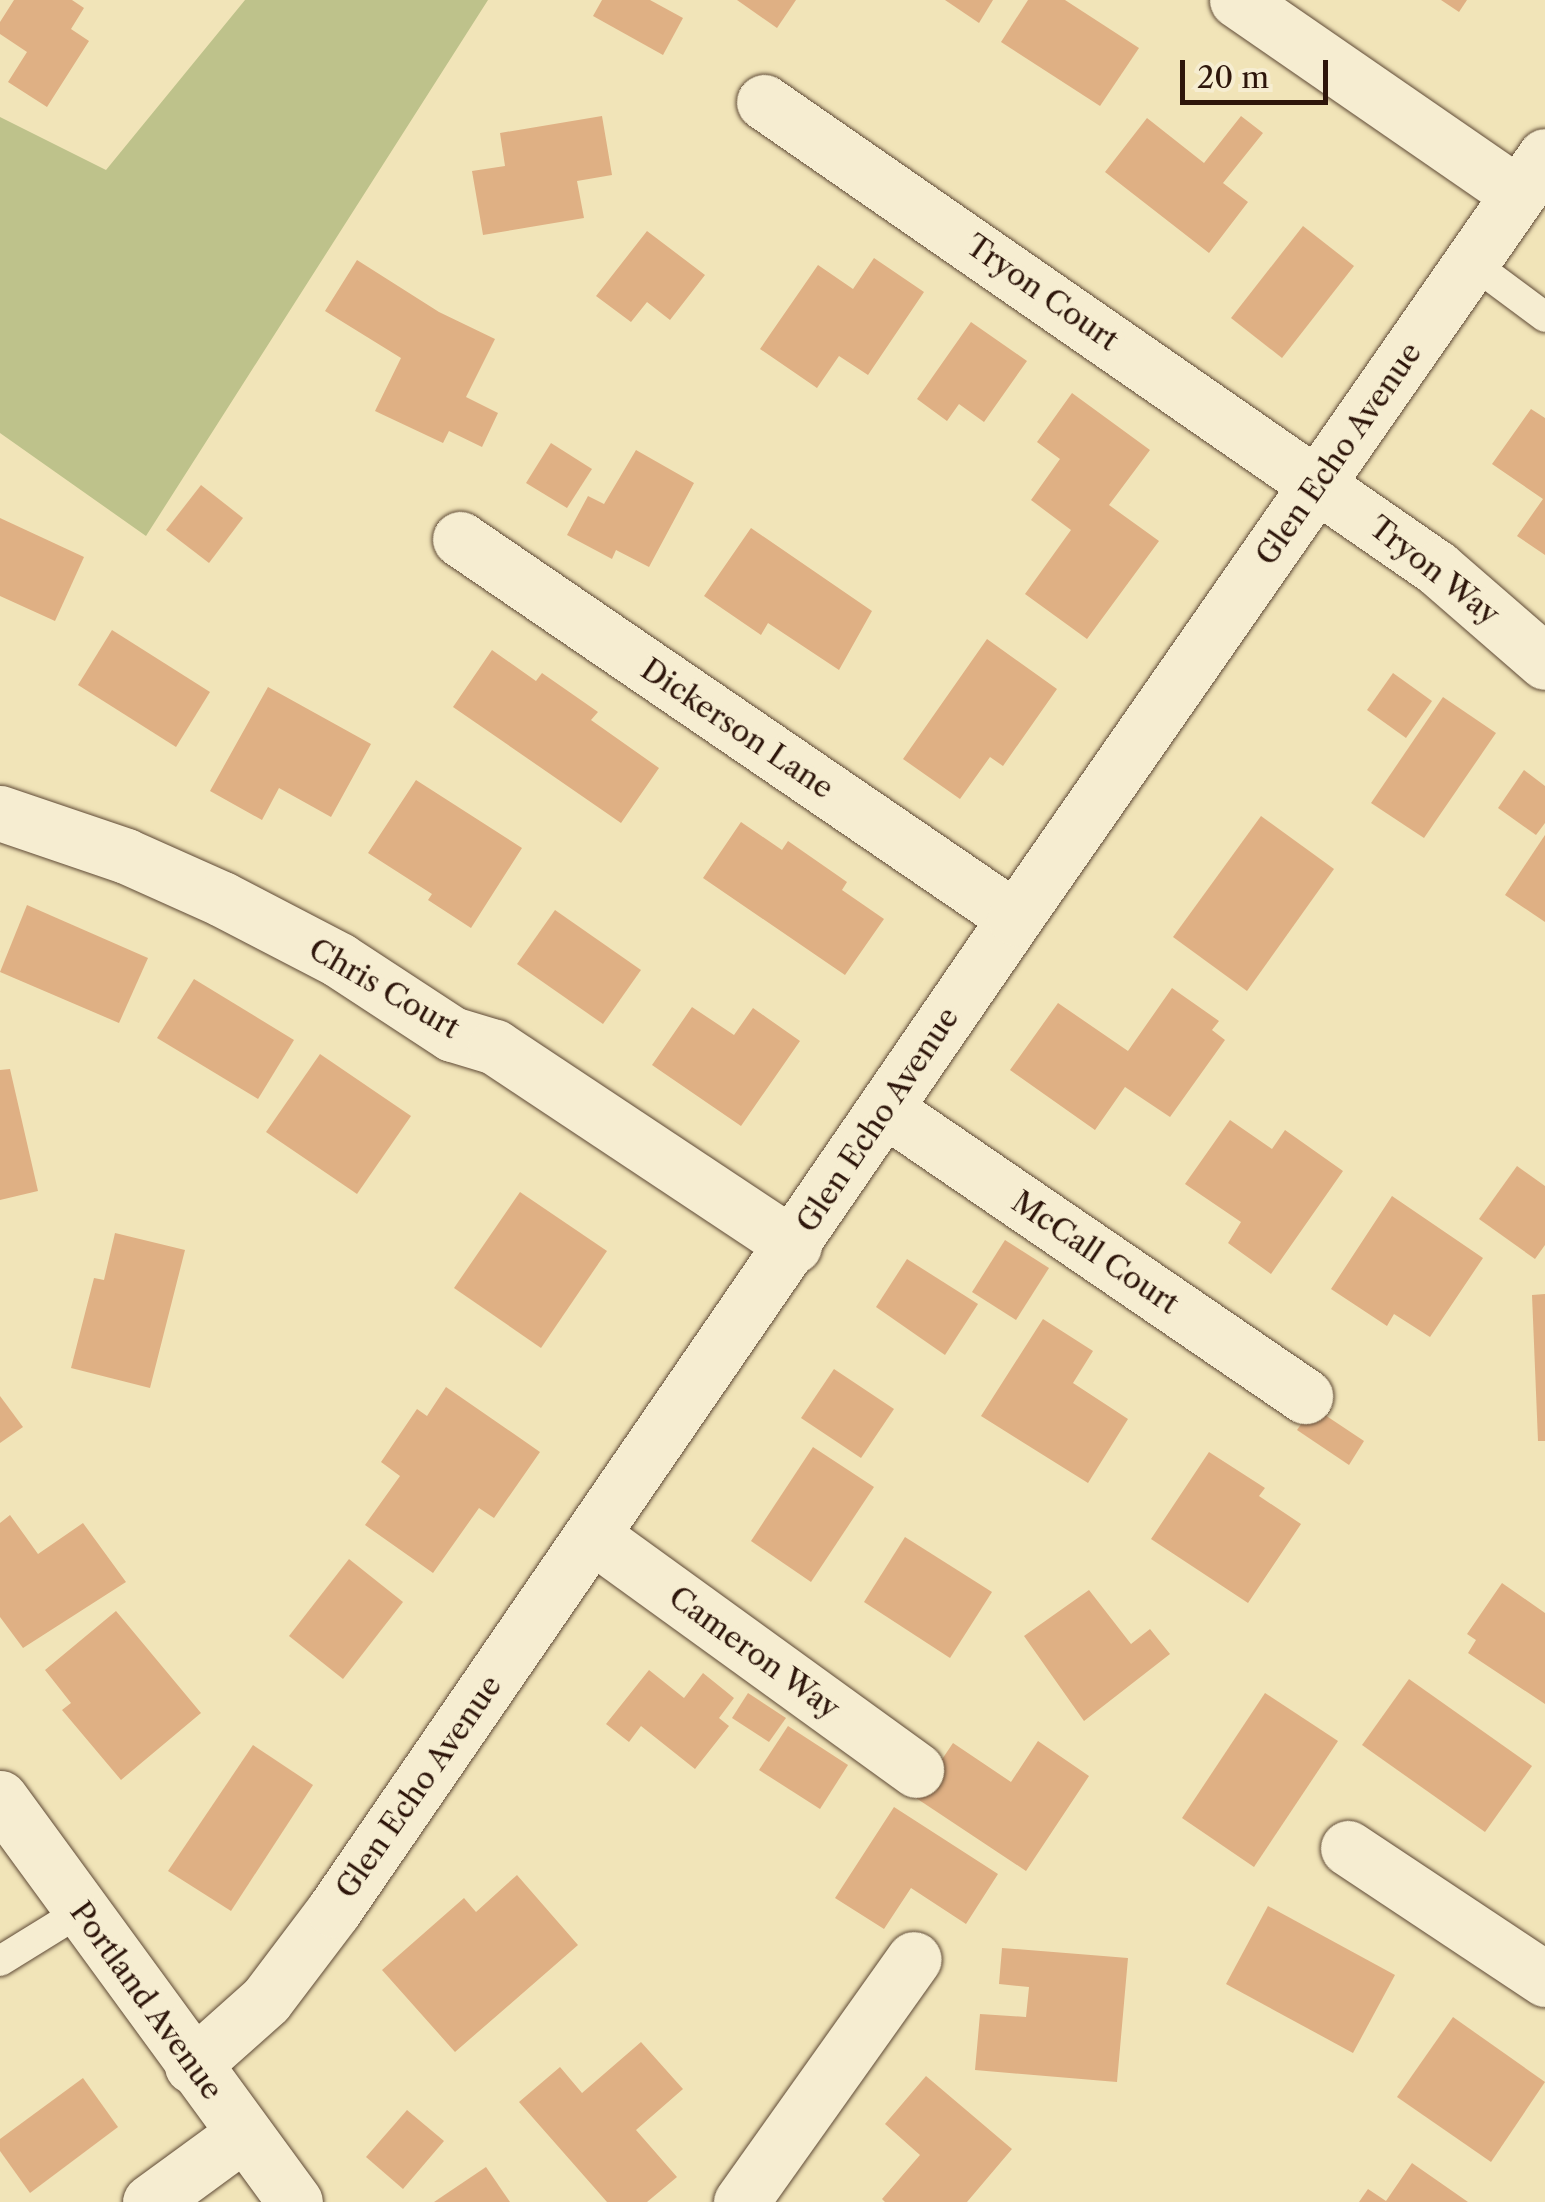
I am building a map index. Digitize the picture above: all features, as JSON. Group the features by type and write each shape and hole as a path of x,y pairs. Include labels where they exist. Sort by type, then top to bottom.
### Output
{"street":[{"path":"1237,0 1532,175"},
{"name":"Tryon Court","path":"764,102 1319,484"},
{"name":"Glen Echo Avenue","path":"192,2066 238,2028 289,1972 794,1246 1014,918 1532,175"},
{"name":"Tryon Way","path":"1319,484 1437,568 1545,662"},
{"name":"Dickerson Lane","path":"460,539 1014,918"},
{"name":"Chris Court","path":"0,813 126,856 222,898 339,960 452,1034 495,1046 794,1246"},
{"name":"McCall Court","path":"885,1109 1304,1396"},
{"name":"Cameron Way","path":"593,1536 916,1770"},
{"name":"Portland Avenue","path":"0,1798 294,2202"},
{"path":"1348,1848 1545,1979"},
{"path":"741,2202 914,1959"},
{"path":"150,2202 242,2134"}],"lane":[{"path":"1472,262 1545,317"},
{"path":"0,1961 81,1911"}],"green space":[{"path":"245,0 488,0 146,536 0,433 0,117 106,170"}],"building":[{"path":"14,0 72,0 84,8 71,29 89,41 47,107 8,82 27,52 0,34 0,22"},
{"path":"602,0 650,0 683,18 663,55 593,16"},
{"path":"737,0 796,0 777,28"},
{"path":"945,0 993,0 979,23"},
{"path":"1028,0 1065,0 1139,48 1100,106 1001,42"},
{"path":"1441,0 1467,0 1459,12"},
{"path":"602,116 612,175 577,181 584,218 483,235 472,171 505,166 500,133"},
{"path":"1241,116 1263,133 1223,183 1248,202 1209,253 1105,172 1147,118 1204,163"},
{"path":"1303,226 1354,266 1282,358 1231,318"},
{"path":"647,231 705,275 670,320 647,302 631,322 596,296"},
{"path":"874,258 924,292 868,375 839,356 817,388 760,349 818,265 853,289"},
{"path":"357,260 439,312 495,339 466,397 498,413 482,447 449,431 443,443 375,411 401,358 325,311"},
{"path":"971,322 1027,361 984,422 959,404 947,421 917,399"},
{"path":"1072,393 1150,450 1109,505 1159,541 1087,639 1025,594 1071,530 1031,500 1060,459 1037,442"},
{"path":"1531,409 1545,418 1545,555 1517,536 1543,499 1492,464"},
{"path":"551,443 592,469 567,508 526,483"},
{"path":"636,450 694,483 649,567 616,550 612,559 567,535 588,496 604,504"},
{"path":"201,485 243,518 209,563 166,530"},
{"path":"0,518 84,557 55,621 0,596"},
{"path":"751,528 872,611 839,670 768,623 761,635 704,596"},
{"path":"112,630 210,692 176,747 78,685"},
{"path":"987,639 1057,689 1003,766 990,757 960,799 903,759"},
{"path":"492,650 536,681 542,673 598,712 591,720 659,768 621,823 453,707"},
{"path":"1393,673 1432,701 1406,738 1367,710"},
{"path":"268,687 371,744 331,817 279,788 262,820 210,791"},
{"path":"1443,697 1496,733 1424,838 1371,803"},
{"path":"1524,770 1545,786 1545,823 1536,835 1498,808"},
{"path":"416,780 522,848 471,928 428,900 432,894 368,853"},
{"path":"1261,816 1334,869 1247,991 1173,937"},
{"path":"741,822 782,850 788,841 847,882 842,890 884,919 845,975 703,878"},
{"path":"1545,835 1545,922 1505,895"},
{"path":"27,905 148,958 119,1023 0,972"},
{"path":"555,910 641,970 603,1024 517,964"},
{"path":"194,979 294,1040 258,1099 157,1038"},
{"path":"1172,988 1219,1021 1212,1030 1225,1040 1170,1117 1125,1087 1095,1130 1010,1070 1058,1003 1128,1051"},
{"path":"692,1007 734,1035 753,1008 800,1041 741,1126 652,1065"},
{"path":"320,1054 411,1116 357,1194 266,1132"},
{"path":"10,1069 38,1191 0,1200 0,1070"},
{"path":"1230,1120 1272,1149 1285,1130 1343,1171 1271,1274 1228,1243 1241,1222 1185,1184"},
{"path":"1517,1166 1545,1186 1545,1245 1535,1259 1479,1219"},
{"path":"520,1192 607,1251 541,1348 454,1288"},
{"path":"1392,1196 1483,1258 1430,1337 1394,1314 1387,1326 1331,1289"},
{"path":"115,1233 185,1250 150,1388 71,1368 94,1278 104,1280"},
{"path":"1005,1240 1049,1268 1016,1320 972,1292"},
{"path":"907,1259 978,1304 945,1355 876,1307"},
{"path":"1545,1294 1545,1441 1538,1441 1532,1295"},
{"path":"1043,1319 1093,1351 1073,1383 1128,1419 1088,1483 981,1416"},
{"path":"834,1369 894,1409 861,1458 801,1418"},
{"path":"446,1387 540,1452 494,1518 479,1508 433,1573 365,1525 400,1476 381,1462 417,1409 427,1416"},
{"path":"0,1396 23,1427 0,1443"},
{"path":"1313,1407 1364,1441 1349,1465 1297,1430"},
{"path":"813,1447 874,1487 811,1582 751,1541"},
{"path":"1209,1452 1265,1488 1259,1496 1301,1524 1248,1603 1151,1539"},
{"path":"10,1515 38,1554 83,1523 126,1582 23,1648 0,1617 0,1523"},
{"path":"905,1537 992,1592 950,1658 864,1602"},
{"path":"349,1559 403,1602 343,1679 289,1636"},
{"path":"1502,1583 1545,1613 1545,1704 1468,1653 1476,1640 1467,1634"},
{"path":"1089,1590 1131,1644 1150,1629 1170,1654 1084,1721 1024,1636"},
{"path":"116,1611 201,1713 121,1780 62,1710 71,1703 45,1670"},
{"path":"649,1670 684,1698 703,1673 734,1698 719,1718 729,1726 695,1769 641,1726 629,1742 606,1724"},
{"path":"1409,1679 1532,1766 1485,1832 1362,1745"},
{"path":"748,1693 786,1718 769,1742 732,1718"},
{"path":"1265,1693 1338,1741 1254,1867 1182,1818"},
{"path":"788,1726 848,1765 820,1809 759,1770"},
{"path":"1038,1741 1089,1776 1026,1871 916,1798 953,1743 1011,1782"},
{"path":"253,1745 313,1785 231,1911 168,1871"},
{"path":"894,1807 998,1874 966,1924 911,1888 884,1929 835,1898"},
{"path":"517,1875 578,1945 455,2052 382,1970 464,1898 476,1912"},
{"path":"1268,1906 1395,1975 1353,2053 1226,1984"},
{"path":"1002,1948 1128,1958 1117,2082 975,2070 980,2014 1026,2017 1029,1987 999,1984"},
{"path":"1453,2017 1545,2082 1491,2162 1397,2097"},
{"path":"641,2042 683,2089 636,2130 677,2177 647,2202 607,2202 519,2102 560,2067 582,2093"},
{"path":"926,2076 1012,2149 967,2202 885,2202 882,2199 920,2155 885,2124"},
{"path":"83,2078 118,2127 30,2193 0,2151 0,2139"},
{"path":"407,2110 444,2141 403,2189 366,2157"},
{"path":"1412,2163 1468,2202 1359,2202 1368,2189 1386,2201"},
{"path":"486,2167 510,2202 434,2202"}]}
